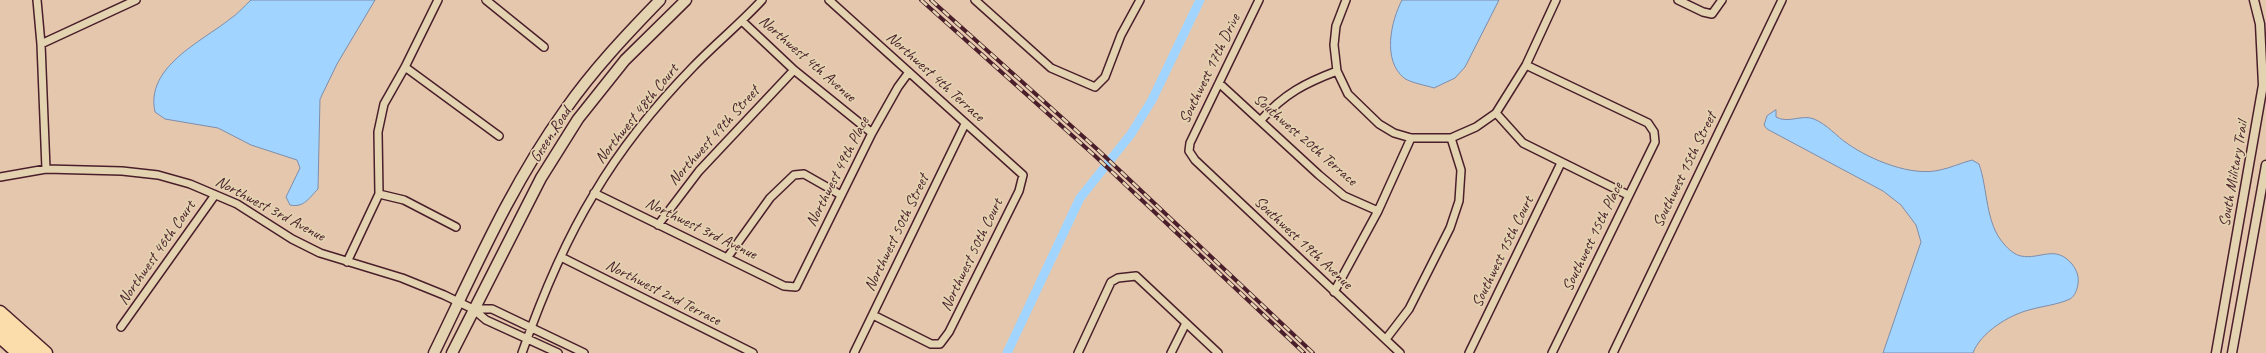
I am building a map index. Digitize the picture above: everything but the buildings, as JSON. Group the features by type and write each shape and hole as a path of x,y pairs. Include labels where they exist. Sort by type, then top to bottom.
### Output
{"highway":[{"path":"0,312 46,353"},
{"path":"0,326 32,353"},
{"path":"0,337 18,353"}],"main road":[{"name":"Green Road","path":"434,353 527,168 565,110 615,47 660,0"},
{"name":"Green Road","path":"452,353 473,309 541,178 578,119 625,60 686,0"}],"street":[{"path":"37,0 41,44 46,168"},
{"path":"41,44 136,0"},
{"path":"347,262 379,194 378,132 384,104 406,67 438,0"},
{"path":"486,0 544,47"},
{"name":"Northwest 48th Court","path":"522,353 530,327 562,257 594,193 630,141 693,67 762,0"},
{"name":"Northwest 4th Terrace","path":"829,0 1022,175"},
{"path":"975,0 1051,68 1095,87 1105,77 1121,35 1140,0"},
{"name":"Southwest 17th Drive","path":"1189,151 1190,143 1259,0"},
{"path":"1346,0 1336,26 1334,45 1337,70 1348,94 1379,124 1394,134 1411,138 1451,138 1476,127 1496,113 1526,65 1556,0"},
{"path":"1678,0 1712,14 1722,0"},
{"name":"Southwest 15th Street","path":"1612,353 1782,0"},
{"name":"South Military Trail","path":"2216,353 2263,85 2260,24 2254,0"},
{"name":"Northwest 4th Avenue","path":"742,21 794,70 872,133"},
{"name":"Southwest 15th Place","path":"1526,65 1648,123 1654,132 1655,142 1552,353"},
{"path":"406,67 499,136"},
{"name":"Northwest 49th Street","path":"658,225 699,171 794,70"},
{"path":"1261,120 1277,102 1298,87 1337,70"},
{"name":"Northwest 49th Place","path":"796,287 872,133 898,87 909,72"},
{"name":"Southwest 20th Terrace","path":"1219,83 1344,196 1378,211"},
{"path":"1496,113 1523,143 1628,195"},
{"name":"Northwest 50th Street","path":"854,353 965,124"},
{"path":"1334,292 1378,211 1411,138"},
{"path":"1386,339 1409,309 1450,228 1457,208 1461,170 1451,138"},
{"name":"Southwest 19th Avenue","path":"1189,151 1195,160 1400,353"},
{"name":"Southwest 15th Court","path":"1469,353 1561,163"},
{"name":"South Military Trail","path":"2232,353 2266,165"},
{"name":"Northwest 3rd Avenue","path":"0,177 46,168 158,175 190,184 237,204 292,239 320,253 402,278 473,309"},
{"path":"727,258 770,198 794,175 804,174 841,195"},
{"name":"Northwest 50th Court","path":"873,315 931,344 940,344 949,332 1009,212 1019,191 1022,175"},
{"name":"Northwest 3rd Avenue","path":"594,193 784,286 796,287"},
{"path":"379,194 404,200 456,227"},
{"name":"Northwest 46th Court","path":"121,327 215,195"},
{"name":"Northwest 2nd Terrace","path":"562,257 753,353"},
{"path":"1078,353 1110,282 1118,278 1136,276 1218,353"},
{"path":"473,309 492,309 584,353"},
{"path":"473,309 486,320 526,337 558,353"},
{"path":"1171,353 1186,323"}],"water":[{"path":"251,0 375,0 337,64 320,99 318,189 306,202 295,206 290,205 286,197 300,168 297,160 251,145 218,128 165,119 155,112 154,96 158,82 167,69 178,57 233,17"},
{"path":"1402,0 1499,0 1465,67 1455,78 1434,88 1407,80 1397,70 1393,61 1391,51 1392,29"},
{"path":"1776,110 1776,117 1785,120 1805,118 1814,119 1824,124 1857,150 1892,166 1929,172 1972,160 1979,164 1990,216 1998,236 2012,252 2021,256 2028,257 2053,254 2066,258 2074,267 2078,276 2078,284 2074,295 2072,298 2065,301 2021,312 2004,321 1982,339 1973,353 1883,353 1921,242 1916,225 1901,205 1883,191 1767,129 1764,125 1767,116"}],"waterway":[{"path":"1007,353 1080,198 1131,134 1152,100 1200,0"}],"railway":[{"path":"921,0 1094,155 1304,353"},
{"path":"931,0 1098,150 1313,353"}]}
